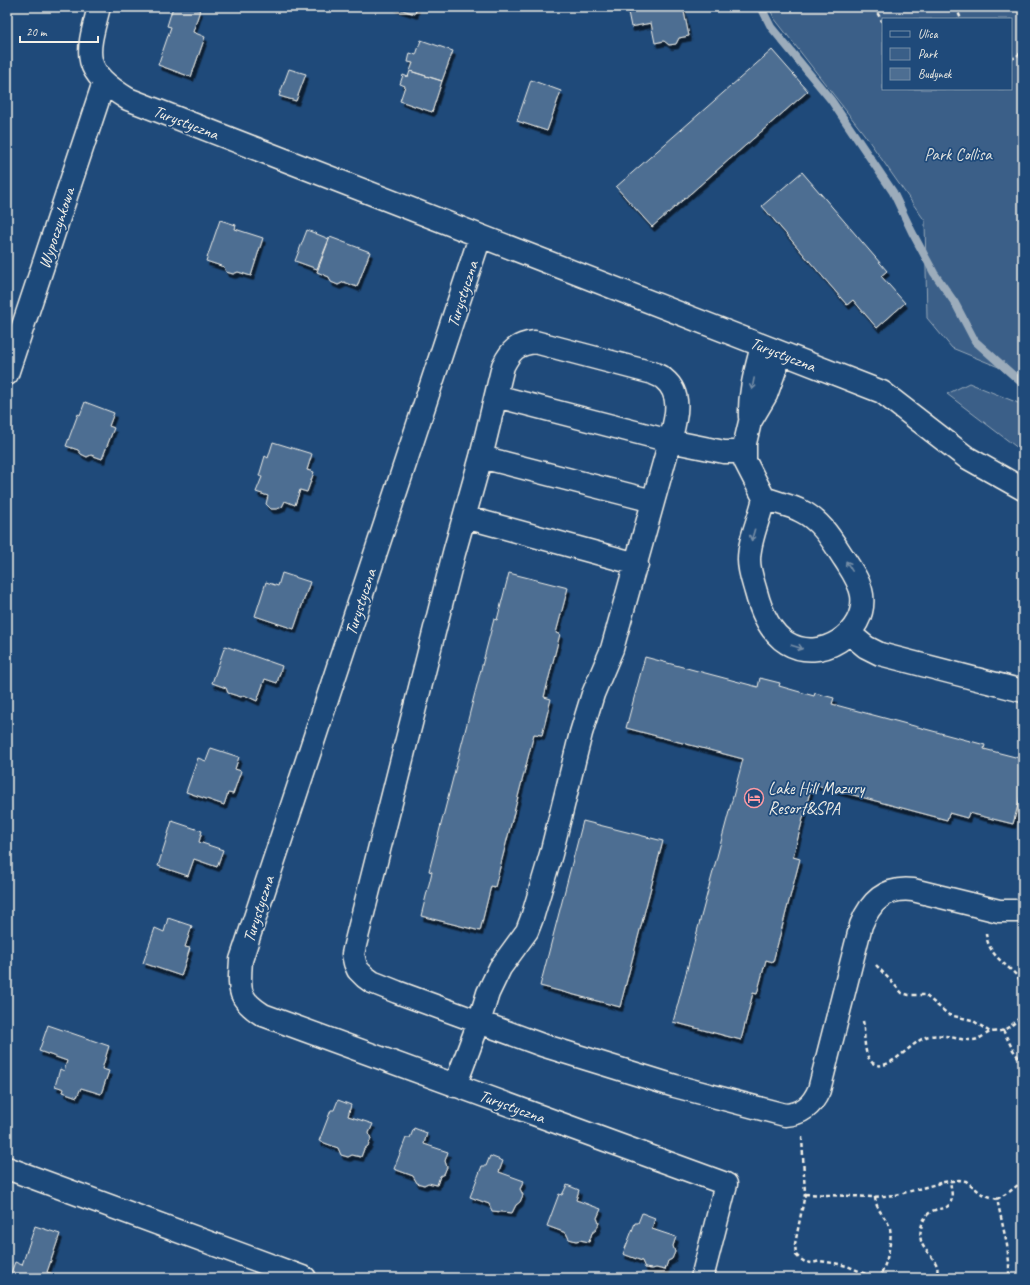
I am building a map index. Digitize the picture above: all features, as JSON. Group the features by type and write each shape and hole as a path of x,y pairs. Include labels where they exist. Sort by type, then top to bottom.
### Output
{"street":[{"name":"Turystyczna","path":"99,7 89,51 91,63 96,73 104,82 116,92 128,99 882,392 966,457 1023,489"},
{"name":"Wypoczynkowa","path":"7,374 104,82"},
{"name":"Turystyczna","path":"480,237 241,960 239,980 241,991 245,1001 253,1009 263,1015 726,1184 702,1278"},
{"path":"455,1086 479,1022 488,993 494,979 500,968 527,931 532,918 551,854 587,713 593,694 612,650 637,564 675,418 675,396 664,379 653,373 535,342 524,343 515,348 508,356 503,366 481,457 450,568 356,937 353,954 354,963 358,970 372,982 479,1022 542,1045 675,1086 785,1114 794,1114 803,1111 810,1105 819,1090 862,925 866,913 872,904 892,890 902,888 988,909 999,911 1023,911"},
{"path":"764,498 798,509 816,521 829,536 859,585 862,604 860,616 849,633 843,639 828,646 803,649 782,639 770,625 758,598 751,573 749,561 752,540 764,498 745,461 744,452 750,422 766,395 771,350"},
{"path":"496,396 670,441 724,452 744,452"},
{"path":"481,457 653,501"},
{"path":"465,517 637,564"},
{"path":"849,633 866,647 880,654 1023,691"},
{"path":"7,1168 305,1278"}],"path":[{"path":"874,7 882,21"},
{"path":"956,7 961,18"},
{"path":"1012,59 1023,51"},
{"path":"988,909 986,932 987,943 992,953 1018,978 1023,994"},
{"path":"856,948 882,970 893,985 902,993 909,995 925,995 949,1015 972,1020 991,1032"},
{"path":"862,1020 865,1046 868,1057 873,1063 879,1065 890,1063 913,1044 928,1037 942,1035 973,1041 991,1032 1003,1030 1014,1023 1023,1013"},
{"path":"1003,1030 1013,1050 1023,1064"},
{"path":"798,1112 804,1144 803,1172 806,1194 796,1244 796,1255 798,1258 808,1263 820,1261 847,1266 878,1278 885,1265 890,1244 890,1234 888,1224 877,1209 875,1197"},
{"path":"806,1194 875,1197 902,1194 959,1180 966,1181 982,1194 997,1199 1010,1192 1023,1181"},
{"path":"934,1278 937,1274 938,1267 921,1242 921,1228 924,1220 930,1212 950,1204 952,1196 950,1181"},
{"path":"997,1199 1007,1245 1009,1278"}],"green space":[{"name":"Park Collisa","path":"769,7 1023,7 1023,377 952,348 927,318 925,221 864,134 774,18"},
{"path":"969,383 1023,405 1023,452 947,394"}],"building":[{"path":"173,7 191,7 200,10 193,32 205,37 191,77 158,65 171,27 167,26"},
{"path":"393,7 417,7 415,14"},
{"path":"627,7 683,7 689,36 679,38 676,44 669,45 664,41 655,43 651,23 631,27"},
{"path":"421,40 453,51 442,81 410,71 413,63 408,62 410,53 416,55"},
{"path":"772,50 808,91 652,227 616,187"},
{"path":"289,69 306,74 296,101 279,96"},
{"path":"410,71 442,81 432,112 400,101 405,86 400,84 403,75 408,77"},
{"path":"531,80 561,91 547,131 517,121"},
{"path":"802,172 887,271 881,276 905,303 877,328 853,300 847,305 762,206"},
{"path":"220,220 236,225 235,229 263,238 251,276 238,272 233,274 226,272 224,267 206,261"},
{"path":"307,230 329,239 317,269 295,261"},
{"path":"330,237 370,252 357,287 344,282 338,285 331,282 329,277 317,272"},
{"path":"85,402 114,413 109,426 114,428 102,459 91,455 87,457 81,454 78,450 66,446 78,414 80,415"},
{"path":"273,442 312,454 307,470 314,472 307,492 300,490 295,505 285,501 282,507 277,509 271,509 266,504 268,496 256,492 262,477 259,476 265,456 268,458"},
{"path":"282,573 310,582 294,629 255,616 266,582 278,586"},
{"path":"509,573 568,588 556,633 560,634 544,697 551,699 542,735 534,734 495,887 491,886 480,931 421,916 432,872 429,871 494,619 497,620"},
{"path":"225,646 282,666 277,683 265,679 257,701 244,695 241,697 228,693 226,688 212,683"},
{"path":"645,657 758,687 760,678 780,683 779,686 814,696 815,693 834,698 832,704 985,745 984,749 1023,759 1023,787 1013,824 969,813 967,818 949,813 947,820 812,784 793,857 800,859 773,962 766,960 757,994 753,993 741,1040 673,1022 743,759 626,728"},
{"path":"211,748 239,757 235,769 241,771 233,794 228,793 224,805 186,792 198,758 206,761"},
{"path":"172,821 202,831 199,842 223,850 217,867 194,859 188,876 158,866"},
{"path":"583,821 663,841 620,1007 540,986"},
{"path":"168,918 192,926 185,947 190,948 181,976 143,963 155,928 164,932"},
{"path":"48,1025 109,1046 102,1069 109,1071 101,1094 81,1088 77,1097 63,1092 64,1089 55,1086 60,1069 64,1071 67,1061 39,1051"},
{"path":"338,1100 351,1105 348,1116 373,1124 369,1133 371,1139 368,1146 364,1149 361,1157 352,1155 348,1157 341,1155 338,1148 319,1141 331,1110 334,1110"},
{"path":"414,1128 427,1133 424,1144 448,1152 445,1161 447,1167 444,1174 440,1176 437,1185 428,1183 424,1185 417,1183 413,1176 394,1169 406,1138 410,1138"},
{"path":"490,1156 503,1161 499,1172 524,1181 520,1189 523,1195 512,1213 492,1211 489,1204 470,1197 482,1166 486,1166"},
{"path":"567,1185 579,1190 576,1200 601,1209 597,1218 599,1223 596,1230 592,1233 589,1242 569,1239 566,1233 547,1226 559,1194 562,1195"},
{"path":"642,1213 655,1218 652,1229 676,1237 673,1246 675,1252 672,1259 668,1261 665,1270 645,1268 642,1261 623,1254 635,1223 638,1223"},
{"path":"35,1226 60,1234 47,1272 56,1275 55,1278 9,1278 15,1262 22,1265"}],"waterway":[{"path":"761,7 771,27 831,100 893,192 934,273 955,303 975,341 1023,384"}],"place":[{"name":"Lake Hill Mazury Resort&SPA","path":"754,798"}]}
